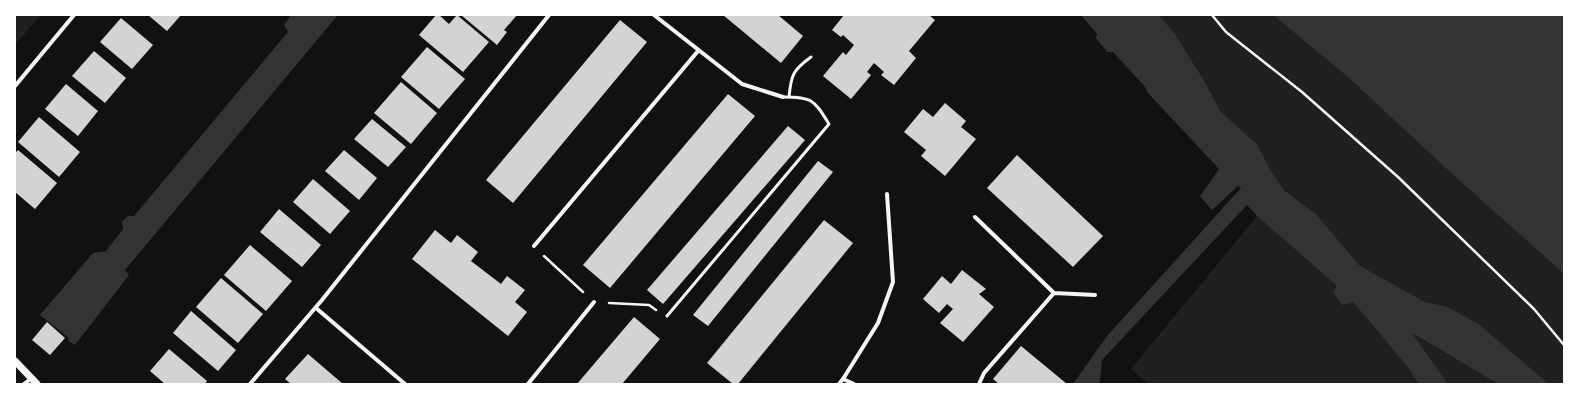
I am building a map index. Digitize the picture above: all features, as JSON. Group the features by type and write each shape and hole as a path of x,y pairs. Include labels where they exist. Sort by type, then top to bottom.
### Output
{"street":[{"path":"15,86 74,15"},
{"path":"250,384 316,308 549,15"},
{"path":"654,15 742,84 783,97"},
{"path":"534,246 698,51"},
{"path":"838,384 843,379 878,324 893,282 888,194"},
{"path":"975,217 1054,293 1095,295"},
{"path":"979,384 984,373 1054,293"},
{"path":"528,384 594,302"},
{"path":"316,308 405,384"},
{"path":"15,360 37,384"},
{"path":"24,384 32,378"},
{"path":"843,379 854,384"}],"lane":[{"path":"789,97 791,78 800,65 811,57"},
{"path":"667,316 830,124 816,103 804,97 783,97"}],"path":[{"path":"1212,15 1226,32 1302,92 1398,177 1534,308 1564,345"},
{"path":"534,246 594,302 649,305 667,316"}],"shaded area":[{"path":"15,15 41,15 15,45"},
{"path":"291,15 338,15 125,270 129,275 75,345 68,341 69,338 40,315 93,253 106,251 123,229 122,221 128,216 134,216 288,32 284,25"},
{"path":"1081,15 1159,15 1175,34 1205,82 1220,111 1257,144 1272,173 1285,191 1316,214 1359,265 1425,302 1445,306 1477,323 1549,384 1498,384 1412,333 1448,384 1419,384 1407,366 1353,302 1342,305 1333,292 1337,286 1257,216 1247,205 1102,360 1100,381 1098,384 1073,384 1107,336 1241,188 1238,186 1212,210 1200,196 1219,169 1147,92 1146,88 1113,52 1107,52 1096,38 1097,34"},
{"path":"1159,15 1273,15 1350,79 1451,173 1564,274 1564,384 1549,384 1445,306 1425,302 1359,265 1316,214 1285,191 1272,173 1257,144 1220,111 1205,82 1175,34"},
{"path":"1273,15 1564,15 1564,274 1451,173 1350,79"},
{"path":"1257,216 1337,286 1353,302 1407,366 1419,384 1148,384 1131,369"},
{"path":"1411,333 1498,384 1448,384"}],"building":[{"path":"148,15 181,15 167,31"},
{"path":"436,15 439,15 449,24 457,15 489,42 463,72 419,35"},
{"path":"461,15 517,15 504,30 507,32 497,45"},
{"path":"723,15 778,15 803,36 781,63"},
{"path":"844,15 929,15 935,20 909,51 916,58 894,85 881,75 884,72 874,63 867,72 871,75 851,99 823,76 843,52 846,55 854,45 843,35 841,37 832,30"},
{"path":"121,18 153,45 132,69 100,42"},
{"path":"620,20 647,42 513,203 486,180"},
{"path":"427,47 465,79 439,109 401,77"},
{"path":"94,51 126,78 105,103 72,76"},
{"path":"401,82 437,113 411,144 374,113"},
{"path":"66,84 98,111 78,136 45,109"},
{"path":"728,94 755,116 610,288 583,265"},
{"path":"945,103 966,121 961,127 976,139 945,176 921,156 926,150 904,132 923,109 933,117"},
{"path":"39,117 80,152 59,177 18,142"},
{"path":"372,119 406,147 388,167 354,139"},
{"path":"788,126 805,140 663,304 647,290"},
{"path":"18,150 57,183 35,209 15,192 15,153"},
{"path":"344,150 377,178 359,200 325,171"},
{"path":"1017,155 1103,236 1073,267 987,188"},
{"path":"818,161 833,172 708,326 693,315"},
{"path":"313,179 350,211 330,234 293,202"},
{"path":"279,209 321,245 302,267 260,232"},
{"path":"824,220 853,243 738,384 733,384 707,363"},
{"path":"435,230 451,243 457,235 478,252 471,261 501,284 507,276 525,290 515,302 527,312 508,336 412,259"},
{"path":"250,245 292,281 266,311 224,275"},
{"path":"962,270 986,289 979,294 994,307 963,342 940,323 953,309 947,304 939,313 923,299 942,276 951,284"},
{"path":"221,278 263,314 238,343 196,307"},
{"path":"191,311 236,350 218,371 173,333"},
{"path":"634,317 660,339 622,384 577,384"},
{"path":"47,322 65,338 50,355 32,340"},
{"path":"1021,346 1067,384 999,384 993,379"},
{"path":"169,349 207,381 205,384 165,384 150,371"},
{"path":"308,354 343,384 291,384 285,379"}]}
